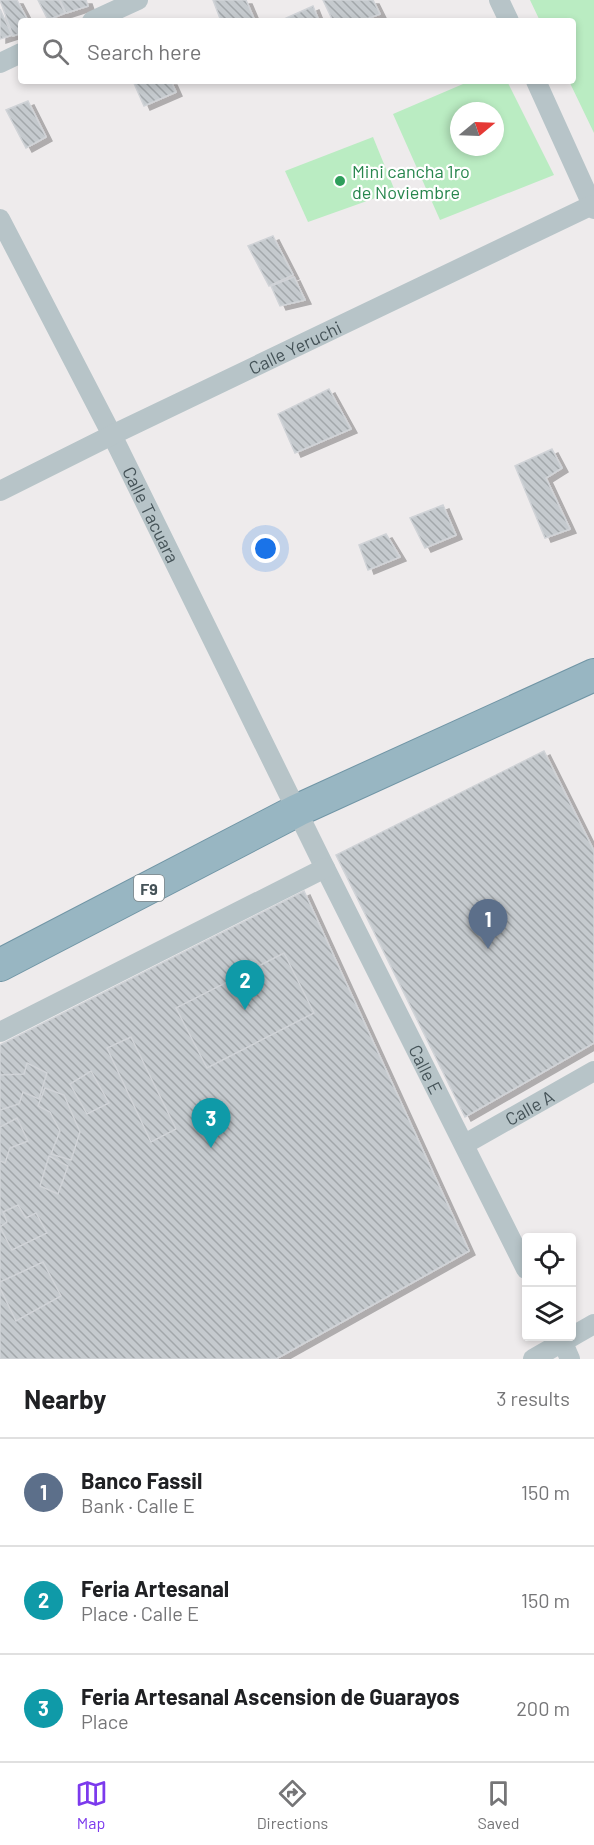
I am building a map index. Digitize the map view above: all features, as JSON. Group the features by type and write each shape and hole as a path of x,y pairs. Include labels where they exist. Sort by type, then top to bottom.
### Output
{"highway":[{"name":"F9","path":"0,965 298,810 594,675"}],"street":[{"path":"99,18 138,0"},
{"path":"499,0 508,18"},
{"path":"0,63 18,54"},
{"path":"537,84 593,207"},
{"name":"Calle Yeruchi","path":"0,491 112,435 593,207"},
{"name":"Calle Tacuara","path":"0,219 112,435 325,868"},
{"path":"0,1032 325,868"},
{"name":"Calle E","path":"325,868 522,1261"},
{"name":"Calle A","path":"465,1144 594,1071"},
{"path":"533,1359 564,1346 594,1324"}],"green space":[{"path":"530,0 594,0 594,133 570,84 576,84 576,18 539,18"},
{"path":"463,84 508,84 554,175 440,220 393,114"},
{"name":"Mini cancha 1ro de Noviembre","path":"373,137 395,191 308,222 285,171"}],"building":[{"path":"0,0 17,0 26,18 18,18 18,34 13,36"},
{"path":"38,0 59,0 65,13 47,18"},
{"path":"60,0 86,0 88,6 66,13"},
{"path":"213,0 246,0 254,18 220,18"},
{"path":"323,0 373,0 380,14 369,18 332,18"},
{"path":"313,6 318,18 286,18"},
{"path":"0,9 12,35 0,39"},
{"path":"134,84 172,84 176,92 144,106"},
{"path":"28,101 46,137 26,148 6,110"},
{"path":"273,236 293,275 269,286 248,246"},
{"path":"294,277 305,300 280,306 271,286"},
{"path":"329,389 351,429 295,453 278,414"},
{"path":"552,449 562,468 546,478 570,529 545,538 515,466"},
{"path":"443,505 456,535 425,548 410,518"},
{"path":"386,534 400,557 368,570 359,545"},
{"path":"544,751 594,851 594,1043 465,1117 336,855"},
{"path":"304,891 469,1251 276,1359 0,1359 0,1045"},
{"path":"284,953 314,1013 207,1068 176,1008"},
{"path":"131,1037 176,1129 151,1142 107,1048"},
{"path":"27,1063 47,1073 39,1099 23,1092 19,1104 0,1110 0,1075 24,1074"},
{"path":"91,1071 109,1103 87,1114 70,1084"},
{"path":"45,1088 64,1095 80,1132 71,1160 51,1154 60,1131 50,1112 38,1106"},
{"path":"17,1118 28,1141 10,1148 5,1163 0,1161 0,1127"},
{"path":"49,1156 68,1166 58,1194 40,1186"},
{"path":"18,1205 26,1218 36,1213 47,1233 12,1250 0,1227 7,1222 3,1212"},
{"path":"43,1262 61,1296 16,1321 0,1288 0,1282"}],"place":[{"name":"Mini cancha 1ro de Noviembre","path":"340,181"},
{"name":"Banco Fassil","path":"488,949"},
{"name":"Feria Artesanal","path":"245,1010"},
{"name":"Feria Artesanal Ascension de Guarayos","path":"211,1148"}]}
